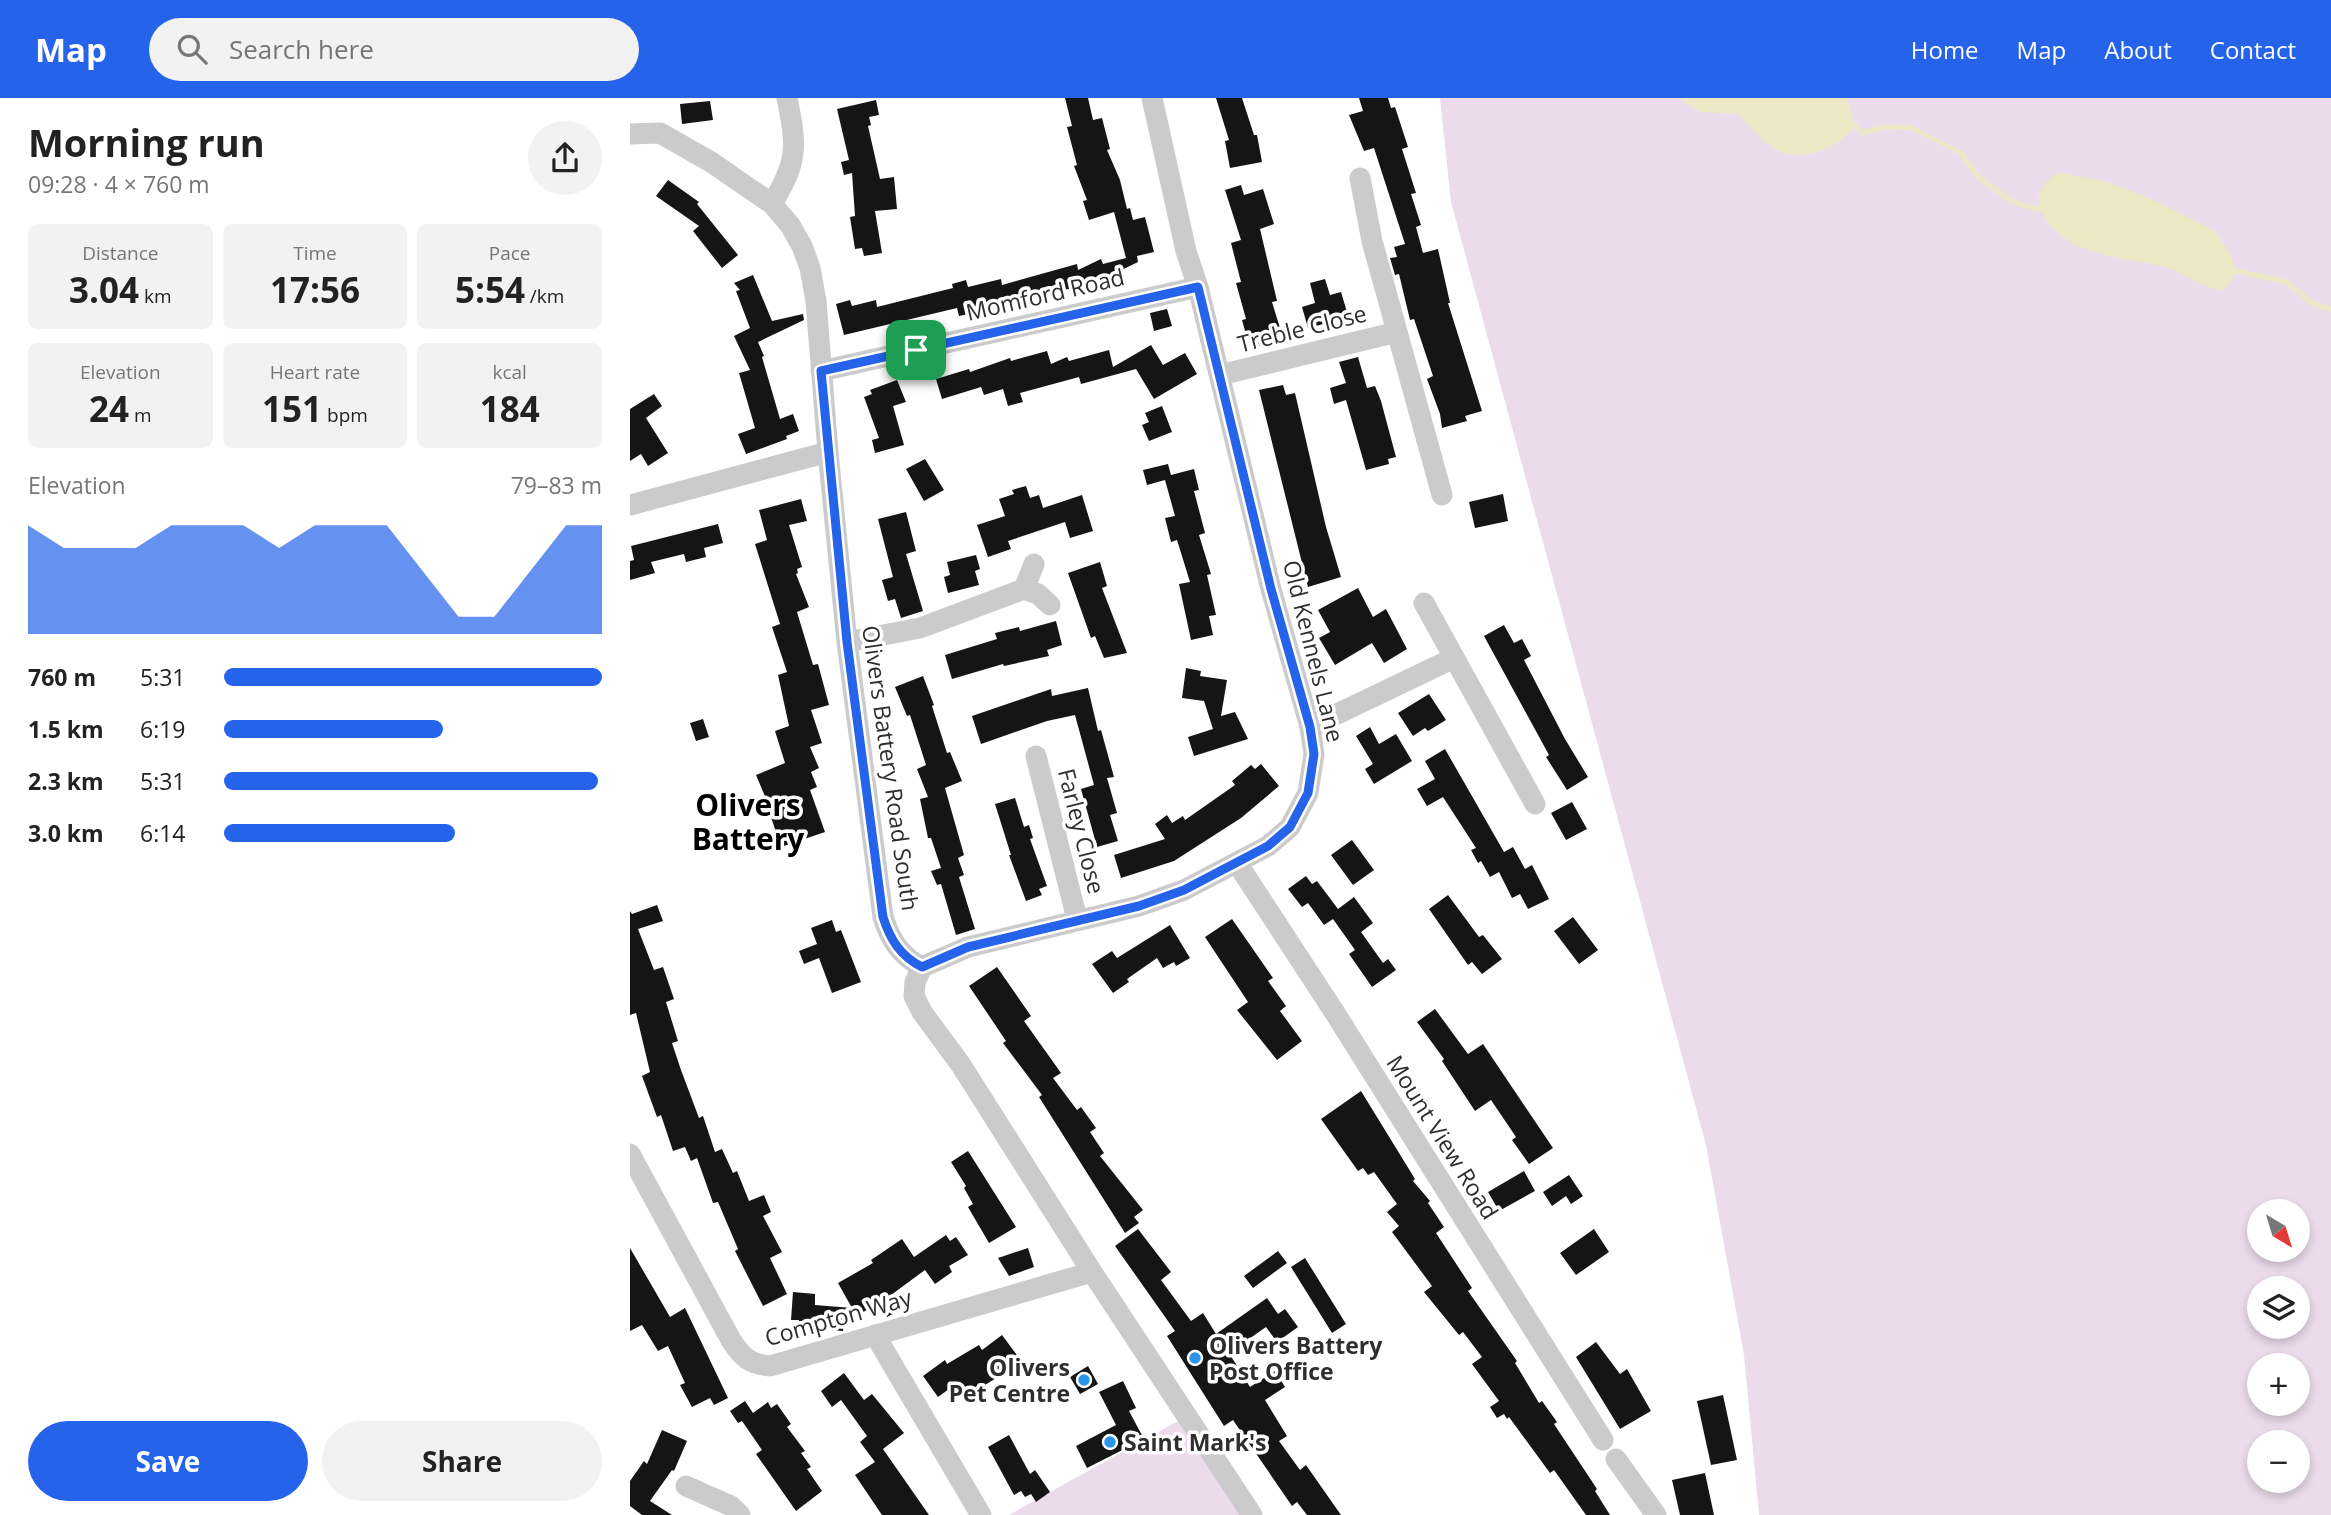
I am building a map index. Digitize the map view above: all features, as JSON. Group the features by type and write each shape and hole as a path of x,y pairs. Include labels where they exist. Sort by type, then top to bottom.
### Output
{"street":[{"path":"772,204 785,183 794,160 794,136 788,98"},
{"name":"Old Kennels Lane","path":"922,967 968,947 1139,906 1184,890 1268,846 1290,827 1300,812 1313,777 1314,754 1310,727 1271,589 1198,287 1186,251 1153,98"},
{"name":"Olivers Battery Road South","path":"630,134 660,133 711,162 772,204 790,225 810,268 816,301 847,642 883,917 889,935 897,947 912,962 922,967"},
{"name":"Treble Close","path":"1360,178 1372,241 1442,495"},
{"name":"Momford Road","path":"821,371 1198,287"},
{"name":"Treble Close","path":"1220,375 1397,332"},
{"path":"630,505 828,452"},
{"path":"1024,589 1034,564"},
{"path":"847,642 920,628 1024,589 1038,594 1050,606"},
{"path":"1424,603 1535,804"},
{"path":"1310,727 1454,658"},
{"name":"Farley Close","path":"1036,756 1077,919"},
{"name":"Mount View Road","path":"1237,863 1603,1440"},
{"path":"922,967 915,982 914,996 922,1012 961,1065 1092,1272 1252,1515"},
{"name":"Compton Way","path":"630,1154 715,1312 743,1358 750,1363 770,1366 1092,1272"},
{"path":"875,1335 981,1515"},
{"path":"1616,1459 1656,1515"},
{"path":"685,1486 731,1506 740,1515"}],"shaded area":[{"path":"1440,98 2331,98 2331,1515 1759,1515 1744,1355 1706,1145 1451,202"},
{"path":"1677,98 1847,98 1854,125 1842,140 1834,145 1811,154 1798,155 1776,149 1766,143 1739,114 1700,112"},
{"path":"2058,172 2108,182 2156,201 2215,231 2231,256 2236,271 2229,285 2221,291 2169,268 2094,252 2064,238 2051,227 2039,205 2041,189"},
{"path":"1178,1421 1240,1515 1009,1515"}],"building":[{"path":"1065,98 1088,98 1093,120 1102,118 1110,149 1107,150 1120,180 1127,209 1130,208 1133,220 1145,217 1154,252 1137,256 1138,262 1101,280 1006,306 959,316 957,308 844,335 836,304 850,300 852,306 876,300 877,307 953,288 952,284 966,280 968,287 1001,279 1002,285 1077,264 1078,270 1101,259 1103,264 1126,258 1114,212 1089,220 1083,201 1087,200 1074,166 1077,165 1067,127 1072,126"},
{"path":"1216,98 1242,98 1254,135 1257,135 1262,162 1230,168 1225,141 1229,140"},
{"path":"1359,98 1388,98 1391,108 1395,107 1408,147 1402,149 1416,193 1411,194 1421,225 1416,227 1423,253 1438,249 1448,303 1482,411 1465,416 1467,421 1442,428 1440,414 1427,379 1433,376 1414,319 1410,320 1399,274 1395,275 1390,258 1397,257 1394,247 1405,244 1374,148 1364,151 1349,115 1363,111"},
{"path":"876,100 879,115 869,117 871,125 868,126 880,179 894,177 897,209 875,211 882,253 864,256 862,248 855,249 850,217 855,216 852,173 844,175 841,162 849,160 837,109"},
{"path":"710,101 713,120 682,124 680,104"},
{"path":"668,180 699,202 697,204 738,255 722,268 693,231 699,226 656,196"},
{"path":"1241,185 1244,195 1263,189 1274,224 1260,229 1277,301 1272,302 1283,338 1259,346 1256,335 1247,338 1242,320 1246,319 1236,283 1241,282 1231,243 1241,240 1225,190"},
{"path":"753,275 772,321 803,314 804,320 758,342 780,419 793,414 799,431 786,436 787,439 746,454 738,434 755,428 739,373 750,370 734,336 750,328 736,291 740,290 734,283"},
{"path":"1325,279 1330,295 1341,292 1347,312 1326,317 1327,323 1308,328 1302,307 1315,303 1310,283"},
{"path":"1167,309 1172,326 1154,331 1150,313"},
{"path":"1151,345 1163,365 1185,353 1197,374 1154,399 1136,369 1081,384 1079,377 1020,393 1023,402 1008,406 1003,389 984,395 981,387 942,399 936,379 969,369 970,372 1010,358 1011,361 1047,351 1051,364 1067,357 1069,361 1109,350 1113,367"},
{"path":"1358,357 1367,388 1375,386 1381,401 1396,457 1388,459 1389,464 1366,470 1346,400 1334,404 1330,388 1346,383 1339,362"},
{"path":"897,380 906,402 893,406 904,445 875,453 872,440 879,438 864,397 872,394 870,390"},
{"path":"1283,385 1286,395 1295,393 1326,527 1341,577 1308,587 1259,390"},
{"path":"654,394 662,406 646,418 668,453 648,466 641,454 630,461 630,409"},
{"path":"1162,406 1172,432 1149,441 1142,425 1149,422 1145,413"},
{"path":"925,459 944,490 924,501 906,469"},
{"path":"1168,464 1171,475 1194,469 1199,490 1194,491 1205,533 1199,535 1211,574 1207,575 1216,615 1209,616 1213,635 1191,640 1179,584 1190,582 1177,540 1171,542 1165,518 1175,516 1165,480 1147,485 1143,470"},
{"path":"1026,486 1030,498 1039,495 1043,508 1082,495 1093,531 1070,538 1065,522 1008,541 1011,549 988,557 977,525 1005,516 999,499 1014,494 1012,490"},
{"path":"1503,494 1508,521 1475,528 1469,502"},
{"path":"801,499 807,521 789,525 802,567 797,569 796,574 809,607 797,612 813,665 818,664 829,705 811,710 822,743 810,747 819,768 811,772 817,787 810,790 825,832 781,847 770,814 772,813 756,775 785,763 775,731 789,726 778,675 787,672 772,627 780,624 755,544 767,540 759,510"},
{"path":"906,512 916,551 906,554 923,611 901,618 895,599 888,601 882,580 893,577 878,519"},
{"path":"718,524 723,543 704,548 706,557 686,562 684,554 651,562 655,573 630,580 630,561 634,560 631,546"},
{"path":"976,555 980,569 975,571 979,585 948,593 944,577 950,575 947,562"},
{"path":"1100,562 1107,586 1102,588 1127,653 1104,658 1095,636 1091,638 1068,573"},
{"path":"1358,588 1373,617 1386,609 1407,649 1384,663 1372,643 1335,665 1319,638 1330,632 1318,610"},
{"path":"1056,621 1062,645 1047,650 1049,656 1004,666 1003,664 952,679 945,655 997,639 995,633 1019,627 1020,631"},
{"path":"1504,625 1514,643 1522,639 1531,656 1524,660 1588,777 1567,790 1546,757 1549,755 1484,636"},
{"path":"1186,668 1201,671 1200,676 1227,680 1221,716 1235,712 1248,739 1194,756 1188,737 1213,729 1204,701 1182,698"},
{"path":"923,676 947,753 950,752 962,781 945,788 964,855 958,858 964,875 959,877 975,929 956,935 941,884 937,885 931,871 941,868 931,838 928,838 920,799 928,797 917,769 926,765 910,715 907,716 895,687"},
{"path":"1088,688 1098,731 1101,730 1114,777 1107,778 1117,813 1110,815 1118,841 1097,847 1081,789 1094,785 1075,715 1047,721 981,744 972,716 1051,689 1052,696"},
{"path":"1429,694 1446,720 1413,736 1398,713"},
{"path":"703,719 709,737 696,741 690,723"},
{"path":"1370,727 1379,744 1396,734 1412,761 1374,784 1365,769 1373,764 1356,736"},
{"path":"1445,749 1504,852 1513,847 1525,869 1532,865 1549,899 1528,909 1520,894 1512,898 1499,872 1490,877 1481,861 1478,863 1471,850 1476,848 1443,797 1427,806 1417,789 1435,779 1425,761"},
{"path":"1261,764 1279,786 1241,818 1174,861 1121,878 1114,855 1165,839 1155,824 1167,815 1172,823 1183,816 1185,820 1235,785 1232,781 1251,765 1255,769"},
{"path":"1015,798 1024,827 1029,825 1033,838 1030,839 1047,886 1039,889 1042,895 1026,901 1009,855 995,804"},
{"path":"1572,802 1587,829 1566,840 1551,813"},
{"path":"1352,840 1374,870 1353,885 1331,855"},
{"path":"1306,876 1312,884 1317,881 1338,909 1354,897 1373,923 1361,932 1383,963 1388,959 1396,970 1372,987 1349,954 1355,950 1333,919 1324,925 1308,903 1302,907 1288,889"},
{"path":"1448,895 1479,937 1483,935 1502,959 1482,974 1472,962 1468,965 1429,909"},
{"path":"657,905 663,921 638,929 654,970 663,967 674,999 666,1002 678,1041 672,1043 681,1070 699,1118 703,1116 715,1152 722,1149 733,1173 737,1171 749,1201 764,1195 771,1212 763,1216 782,1252 770,1258 787,1294 763,1306 735,1251 738,1249 718,1202 713,1203 697,1158 691,1161 685,1147 673,1151 661,1115 657,1117 642,1076 650,1072 636,1013 630,1015 630,911 632,914"},
{"path":"1573,917 1598,950 1579,964 1554,931"},
{"path":"1232,919 1273,978 1268,981 1286,1006 1280,1011 1302,1041 1277,1060 1237,1010 1248,1002 1205,937"},
{"path":"832,920 836,932 841,930 861,982 832,993 819,958 804,964 799,951 817,944 811,928"},
{"path":"1170,925 1190,958 1176,966 1174,962 1163,968 1157,958 1127,979 1129,982 1113,993 1092,964 1112,951 1117,958"},
{"path":"997,967 1031,1016 1024,1021 1061,1073 1053,1078 1077,1110 1081,1107 1096,1128 1090,1132 1104,1153 1100,1156 1143,1210 1134,1217 1139,1223 1125,1233 1039,1097 1042,1095 1003,1043 1006,1041 969,986"},
{"path":"1435,1009 1468,1054 1483,1044 1553,1148 1529,1164 1512,1140 1516,1137 1491,1100 1475,1111 1442,1061 1444,1059 1417,1022"},
{"path":"1361,1091 1415,1179 1413,1181 1430,1201 1428,1203 1444,1227 1436,1233 1472,1288 1468,1291 1517,1361 1515,1363 1539,1403 1542,1401 1557,1422 1554,1424 1597,1489 1595,1491 1610,1515 1586,1515 1554,1470 1550,1473 1509,1417 1507,1419 1504,1414 1497,1418 1490,1407 1499,1401 1472,1364 1482,1357 1463,1332 1459,1335 1424,1292 1432,1286 1392,1232 1399,1226 1387,1212 1397,1204 1374,1172 1368,1175 1363,1168 1358,1171 1321,1119"},
{"path":"968,1151 1016,1227 989,1243 968,1207 973,1204 964,1188 966,1186 951,1162"},
{"path":"1524,1171 1535,1191 1499,1211 1488,1192"},
{"path":"1569,1175 1583,1196 1571,1204 1566,1196 1552,1206 1543,1192"},
{"path":"1138,1229 1171,1272 1161,1280 1191,1321 1203,1313 1216,1334 1267,1298 1278,1314 1285,1309 1298,1327 1277,1342 1266,1327 1229,1353 1250,1387 1275,1371 1285,1387 1265,1400 1287,1436 1279,1441 1300,1470 1306,1465 1341,1515 1307,1515 1297,1502 1292,1506 1233,1420 1224,1426 1167,1336 1175,1331 1115,1246"},
{"path":"1594,1229 1609,1252 1576,1275 1560,1253"},
{"path":"946,1235 950,1241 956,1237 968,1255 949,1266 952,1272 935,1284 925,1270 891,1295 900,1310 887,1317 879,1303 844,1323 843,1331 798,1327 799,1320 791,1320 793,1292 815,1294 815,1305 852,1308 838,1283 873,1263 871,1260 902,1239 914,1257"},
{"path":"630,1248 670,1317 685,1308 728,1398 714,1405 710,1398 692,1407 680,1385 685,1383 668,1346 658,1351 642,1325 630,1331"},
{"path":"1028,1248 1034,1267 1009,1276 998,1258"},
{"path":"1278,1251 1287,1263 1253,1288 1244,1276"},
{"path":"1305,1258 1346,1324 1332,1333 1291,1267"},
{"path":"1002,1335 1022,1362 972,1393 968,1387 954,1396 949,1389 938,1397 923,1376 945,1360 947,1364 979,1345 982,1350"},
{"path":"1596,1342 1620,1374 1627,1369 1651,1411 1620,1429 1576,1357"},
{"name":"Olivers Pet Centre","path":"1088,1366 1098,1384 1080,1394 1070,1377"},
{"path":"844,1373 864,1400 872,1394 904,1433 883,1449 929,1515 882,1515 855,1475 875,1462 860,1442 867,1436 841,1400 832,1407 821,1391"},
{"name":"Saint Mark's","path":"1123,1381 1136,1408 1129,1411 1144,1439 1087,1468 1076,1446 1116,1425 1099,1392"},
{"path":"1723,1395 1737,1460 1711,1465 1697,1401"},
{"path":"745,1401 753,1413 768,1402 771,1408 777,1404 791,1424 787,1427 805,1451 801,1453 811,1467 807,1469 822,1491 796,1511 756,1454 762,1450 742,1421 738,1423 730,1411"},
{"path":"662,1430 687,1441 674,1471 672,1470 650,1501 672,1515 642,1515 630,1506 630,1481 644,1461 647,1464"},
{"path":"1009,1435 1030,1474 1035,1470 1050,1492 1036,1502 1031,1494 1025,1497 1021,1491 1014,1495 988,1447"},
{"path":"1705,1473 1714,1515 1680,1515 1672,1480"}],"waterway":[{"path":"1854,125 1862,133 1884,127 1912,128 1961,153 1977,176 2011,201 2041,210"},
{"path":"2236,271 2287,282 2313,304 2331,309"}],"place":[{"name":"Olivers Battery Post Office","path":"1195,1358"},
{"name":"Olivers Pet Centre","path":"1084,1380"},
{"name":"Saint Mark's","path":"1110,1442"}],"district":[{"name":"Olivers Battery","path":"748,821"}],"route":[{"path":"1198,287 1271,589 1310,727 1314,754 1313,777 1308,793 1290,827 1268,846 1213,877 1139,906 968,947 922,967 912,962 897,947 889,935 883,917 847,642 821,371 916,350 1198,287"}]}
